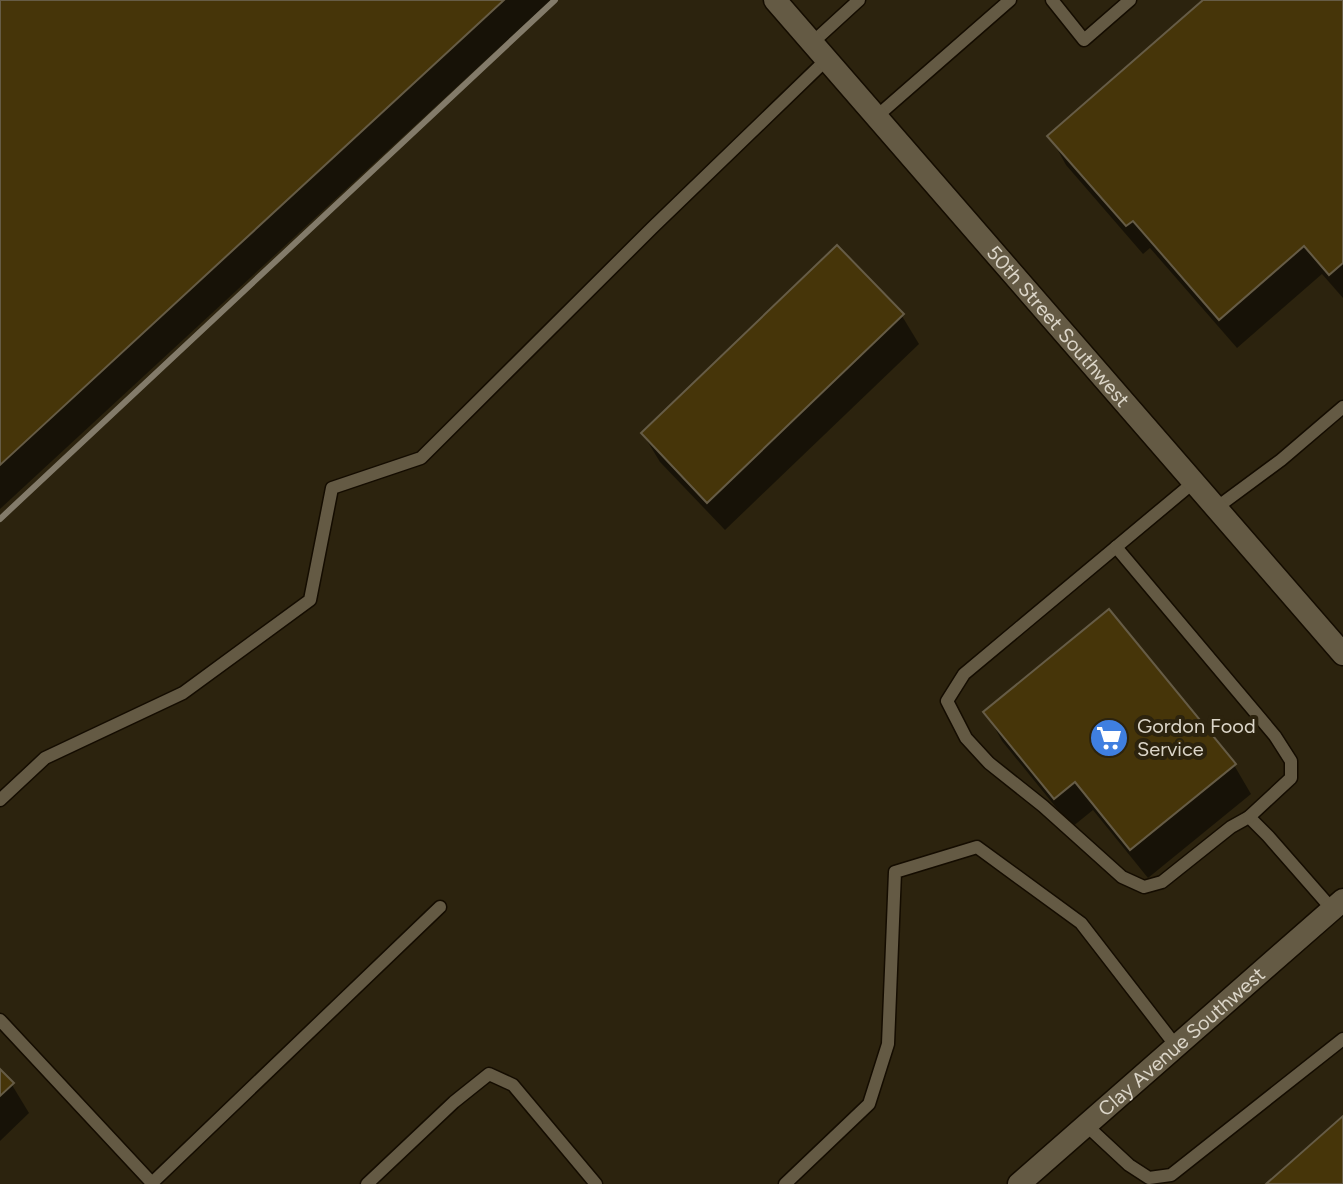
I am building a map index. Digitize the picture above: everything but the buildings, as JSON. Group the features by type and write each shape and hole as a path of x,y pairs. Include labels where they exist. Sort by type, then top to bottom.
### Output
{"street":[{"name":"50th Street Southwest","path":"777,1 1343,654"},
{"name":"Clay Avenue Southwest","path":"1022,1183 1338,904"}],"lane":[{"path":"0,800 45,758 183,693 310,600 332,488 421,458 652,228 819,51 859,0"},
{"path":"876,117 1010,0"},
{"path":"1052,0 1084,40 1130,0"},
{"path":"1216,508 1281,460 1343,407"},
{"path":"1116,547 1275,736 1291,761 1291,778 1249,817 1231,827 1162,882 1144,887 1122,877 1043,806 989,763 966,738 947,701 964,674 1116,547 1194,482"},
{"path":"1249,817 1338,904"},
{"path":"785,1184 869,1104 888,1044 895,872 977,847 1081,923 1176,1046"},
{"path":"0,1020 153,1184 440,907"},
{"path":"1086,1125 1129,1165 1149,1178 1171,1175 1343,1039"},
{"path":"367,1184 454,1102 489,1074 513,1085 596,1184"}],"railway":[{"path":"0,519 555,0"}],"place":[{"name":"Gordon Food Service","path":"1109,738"}]}
